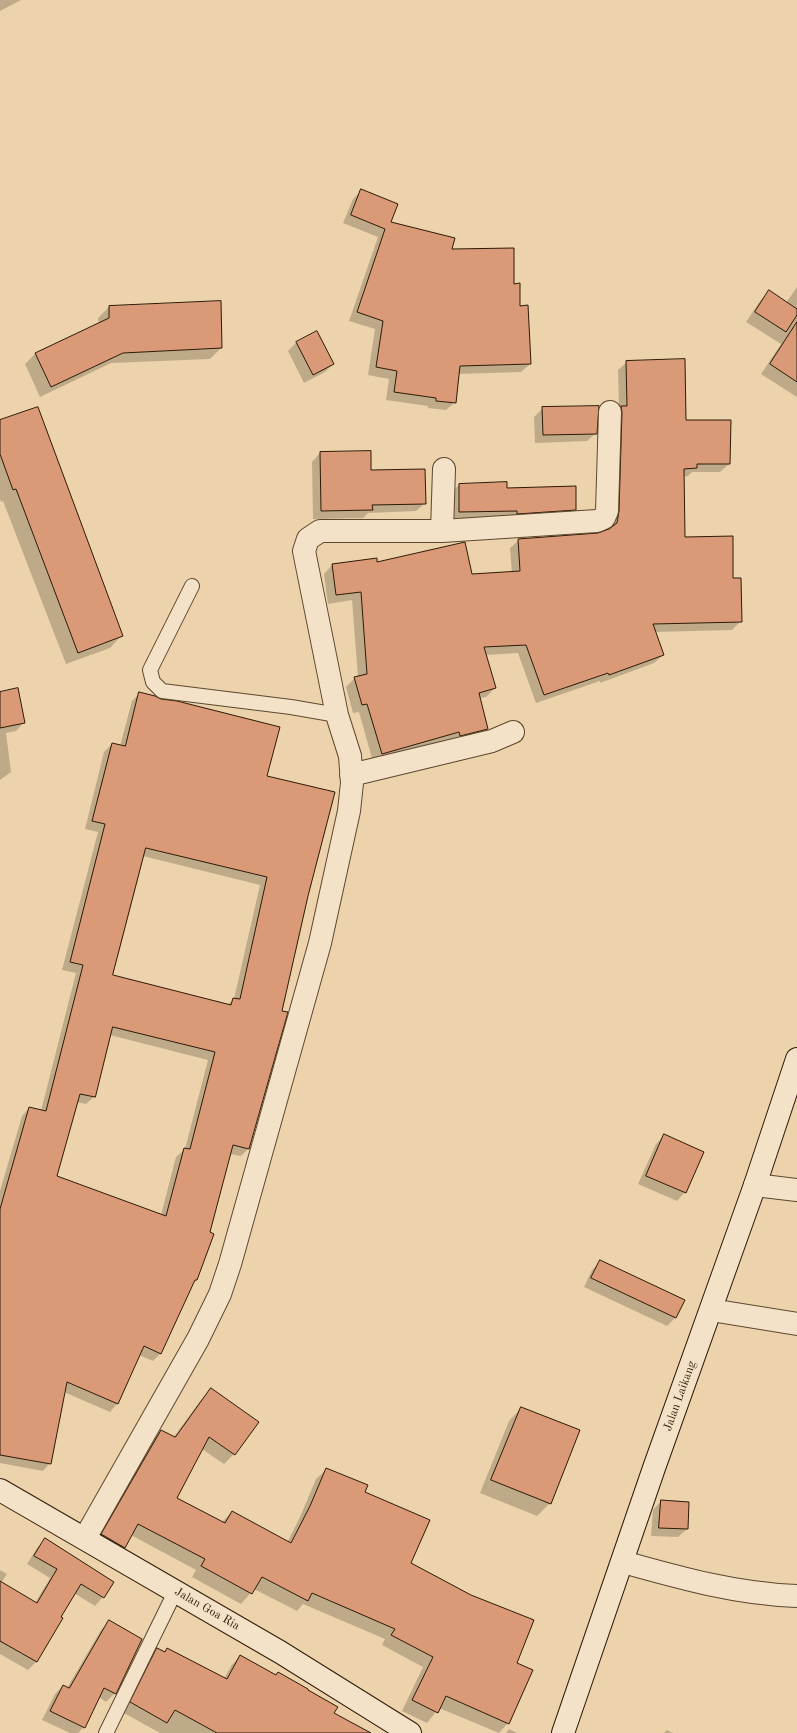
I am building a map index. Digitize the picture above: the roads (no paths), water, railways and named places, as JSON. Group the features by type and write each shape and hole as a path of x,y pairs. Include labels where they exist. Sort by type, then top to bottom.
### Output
{"street":[{"path":"84,1538 198,1339 220,1294 230,1264 320,943 349,811 351,775 350,756 337,715 304,551 308,539 320,531 442,531 597,521 604,518 607,511 610,412"},
{"path":"442,531 444,469"},
{"path":"351,775 492,741 513,732"},
{"name":"Jalan Laikang","path":"563,1733 623,1562 654,1468 755,1185 797,1059"},
{"path":"755,1185 797,1190"},
{"path":"710,1310 797,1324"},
{"name":"Jalan Goa Ria","path":"0,1490 176,1590 280,1652 410,1733"},
{"path":"623,1562 700,1583 754,1593 797,1596"}],"lane":[{"path":"192,586 150,670 153,682 162,691 291,707 337,715"},
{"path":"106,1733 176,1590"}]}
